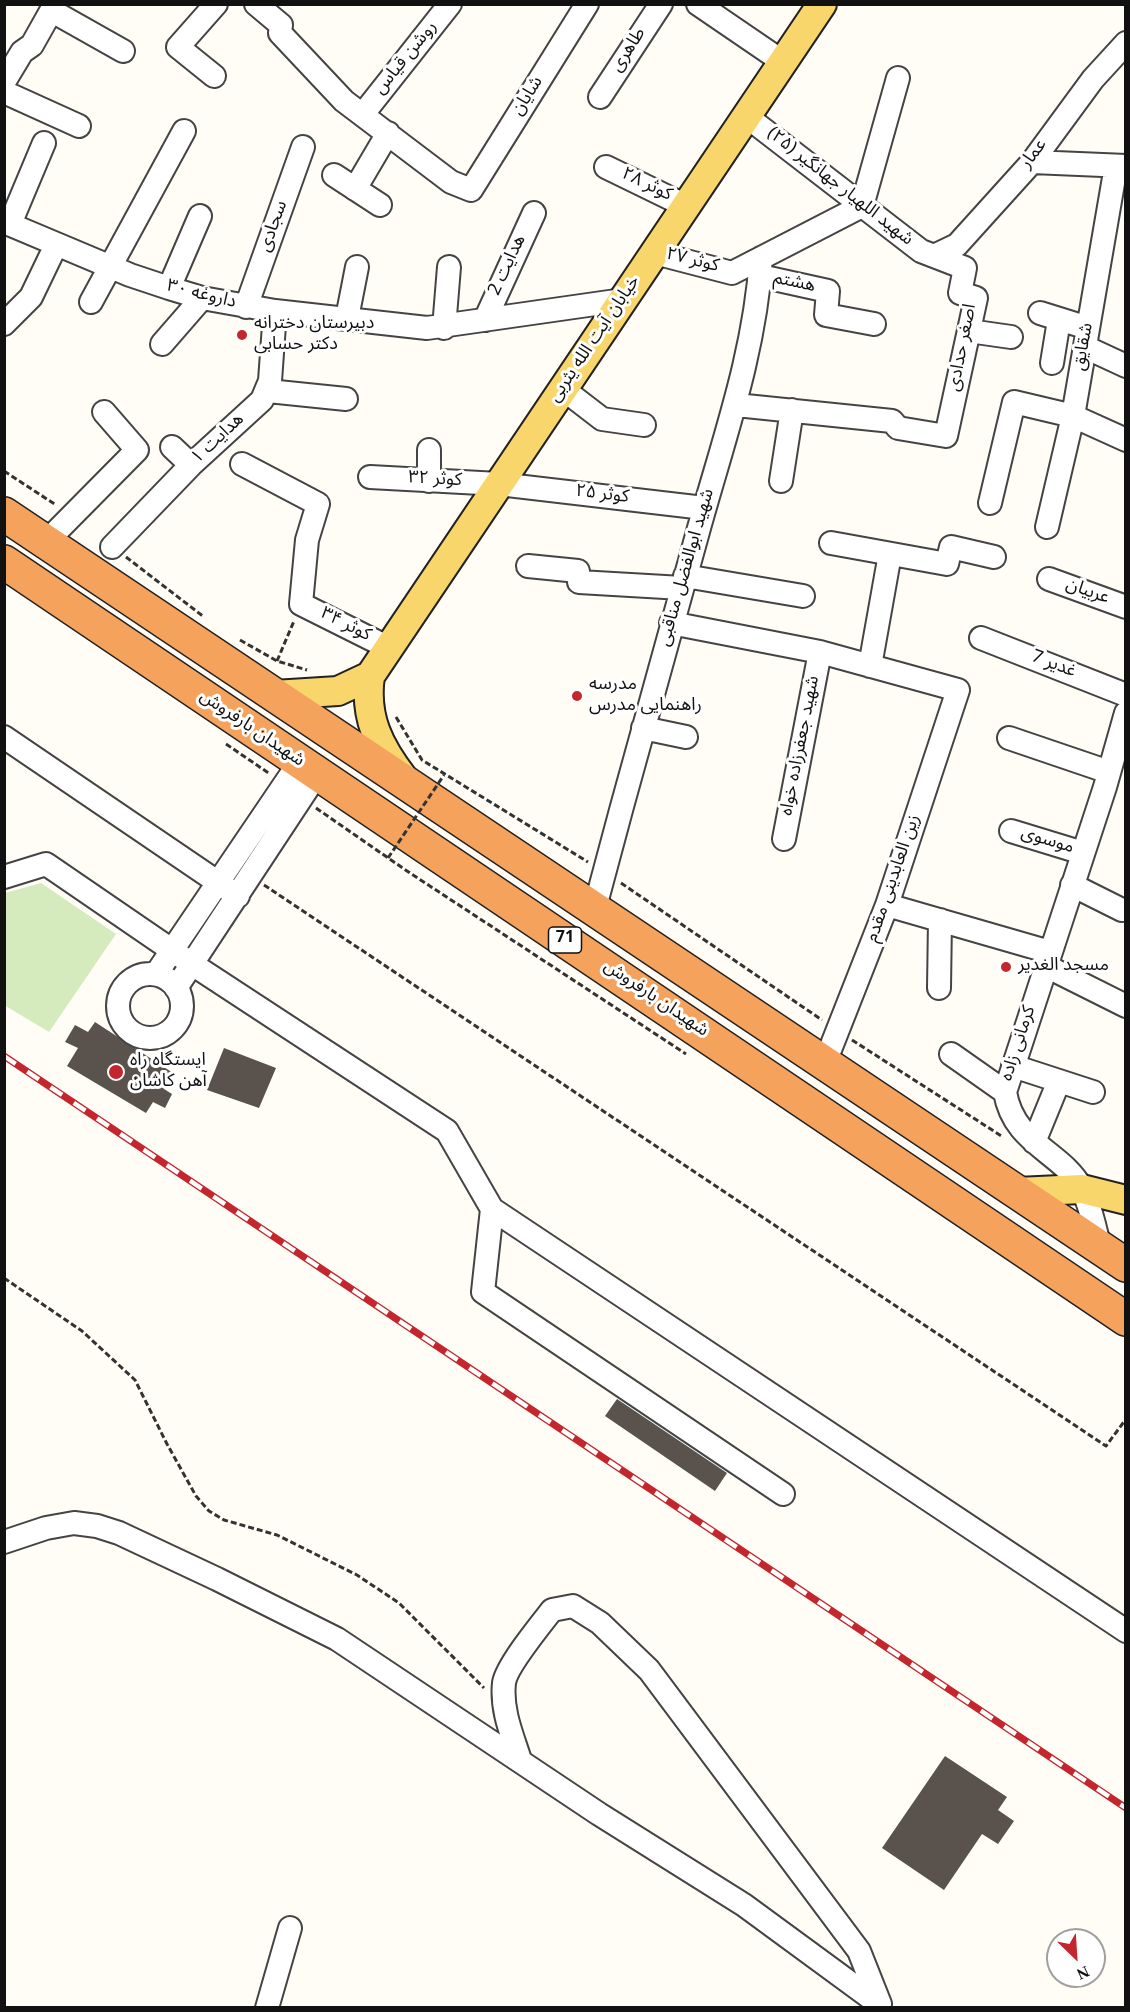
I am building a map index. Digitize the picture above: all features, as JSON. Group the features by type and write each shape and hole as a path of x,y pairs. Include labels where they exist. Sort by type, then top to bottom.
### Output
{"highway":[{"name":"71","path":"4,514 274,695 416,773 594,911 1113,1257"},
{"name":"شهیدان بارفروش","path":"4,562 751,1064 833,1123 1125,1319"},
{"path":"751,1064 763,1062 772,1055 777,1044 776,1033"},
{"path":"833,1123 831,1111 835,1099 844,1090 856,1086"}],"main road":[{"name":"خیابان آیت الله یثربی","path":"370,676 822,4"},
{"path":"274,695 338,691 370,676"},
{"path":"370,676 367,696 376,736 387,757 416,773"},
{"path":"1017,1192 1082,1189 1125,1200"}],"street":[{"path":"214,76 178,47 216,4"},
{"path":"255,4 281,25 274,36 280,33 344,101 388,133 355,189"},
{"name":"روشن قیاس","path":"363,114 450,4"},
{"name":"شایان","path":"388,133 451,182 471,190 587,4"},
{"name":"طاهری","path":"600,97 661,4"},
{"path":"698,4 783,62"},
{"path":"4,82 13,51 32,45 54,8 123,51"},
{"name":"عمار","path":"934,256 957,245 1032,162 1093,79 1125,43"},
{"path":"862,206 898,78"},
{"path":"4,92 79,126"},
{"name":"شهید اللهیار جهانگیر (۲۵)","path":"746,116 921,251 934,256"},
{"path":"91,302 184,131"},
{"path":"7,223 44,143"},
{"name":"سجادی","path":"246,307 303,147"},
{"path":"1032,162 1121,166"},
{"name":"شقایق","path":"1047,527 1073,416 1086,337 1121,166"},
{"name":"کوثر ۲۸","path":"606,167 686,206"},
{"path":"334,175 380,205"},
{"name":"کوثر ۲۷","path":"655,253 732,273 761,267 862,206"},
{"name":"هدایت 2","path":"485,320 534,213"},
{"path":"169,288 200,216"},
{"name":"داروغه ۳۰","path":"7,223 110,267 169,288 202,298 275,311 347,318 404,327 444,328 622,300"},
{"path":"4,324 31,297 56,245"},
{"name":"اصغر حدادی","path":"792,410 892,421 898,428 946,436 976,298 960,293 965,268 934,256"},
{"path":"347,318 357,267"},
{"path":"444,328 449,267"},
{"name":"هشتم","path":"761,267 828,291 826,315 874,324"},
{"name":"شهید ابوالفضل مناقبی","path":"594,911 671,623 736,405 748,354 761,267"},
{"path":"162,344 202,298"},
{"path":"275,311 268,391 346,399"},
{"path":"1052,363 1050,317 1086,337 1125,366"},
{"path":"969,331 1011,337"},
{"path":"563,389 602,419 644,425"},
{"name":"هدایت ۱","path":"112,546 191,465 262,400 268,391"},
{"path":"990,503 1014,402 1073,416 1125,440"},
{"path":"736,405 792,410 781,481"},
{"path":"46,542 137,450 104,412"},
{"path":"172,447 191,465"},
{"path":"429,450 429,481"},
{"path":"242,464 318,504 307,540 301,604"},
{"name":"کوثر ۳۲","path":"370,477 499,484"},
{"name":"کوثر ۲۵","path":"499,484 704,508"},
{"path":"831,543 947,564 951,547 994,557"},
{"path":"671,623 820,652 870,666 890,554"},
{"path":"528,566 578,571 579,582 683,582 803,596"},
{"name":"عربیان","path":"1049,579 1125,607"},
{"name":"کوثر ۳۴","path":"301,604 389,648"},
{"name":"غدیر 7","path":"981,638 1125,695"},
{"name":"شهید جعفرزاده خواه","path":"784,839 820,652"},
{"name":"زین العابدینی مقدم","path":"824,1065 887,905 958,690 870,666"},
{"name":"کرمانی زاده","path":"1113,1257 1082,1189 1034,1142 1008,1111 1005,1092 1109,772 1125,713"},
{"path":"643,728 686,737"},
{"path":"4,737 238,896"},
{"path":"1009,738 1109,772"},
{"path":"177,988 250,876 308,768"},
{"path":"156,974 218,882 308,768"},
{"name":"موسوی","path":"1011,831 1083,853"},
{"path":"4,877 46,864 172,951 447,1131 492,1209 1125,1631"},
{"path":"1072,885 1122,910"},
{"path":"887,905 940,920 1048,959 1125,1006"},
{"path":"939,988 940,920"},
{"path":"156,974 166,978 177,988 182,1006 175,1027 156,1038 135,1035 121,1020 118,1011 121,991 136,977 156,974"},
{"path":"951,1054 1005,1092"},
{"path":"1013,1066 1093,1092"},
{"path":"1034,1142 1059,1081"},
{"path":"492,1209 483,1292 783,1494"},
{"path":"4,1542 46,1528 74,1523 97,1526 119,1533 338,1639 599,1814 744,1905 883,2006"},
{"path":"520,1760 505,1713 504,1681 526,1644 552,1610 573,1606 600,1623 649,1670 853,1942 883,2006"},
{"path":"267,2007 290,1928"}],"path":[{"path":"4,471 72,515"},
{"path":"112,546 205,617"},
{"path":"277,661 301,604"},
{"path":"232,636 277,661 316,673"},
{"path":"416,773 444,775 604,872 838,1031 1004,1138"},
{"path":"388,858 444,775"},
{"path":"361,840 407,871"},
{"path":"250,876 1106,1446 1125,1419"},
{"path":"4,1278 82,1331 135,1380 196,1496 209,1511 224,1520 277,1535 320,1555 357,1575 399,1603 478,1681 505,1713"}],"green space":[{"path":"41,883 116,934 49,1032 4,1005 5,893"}],"building":[{"path":"95,1022 173,1073 164,1089 172,1094 165,1108 153,1102 146,1113 67,1066 78,1048 65,1042 75,1025 88,1032"},
{"path":"224,1048 276,1068 259,1108 207,1090"},
{"path":"617,1399 727,1473 715,1491 605,1416"},
{"path":"945,1756 1007,1797 998,1810 1014,1821 998,1844 982,1834 944,1890 882,1848"}],"railway":[{"path":"4,1056 1126,1808"}],"place":[{"name":"دبیرستان دخترانه دکتر حسابی","path":"242,335"},
{"name":"مدرسه راهنمایی مدرس","path":"577,696"},
{"name":"مسجد الغدیر","path":"1006,967"},
{"name":"ایستگاه راه آهن کاشان","path":"116,1072"}]}
